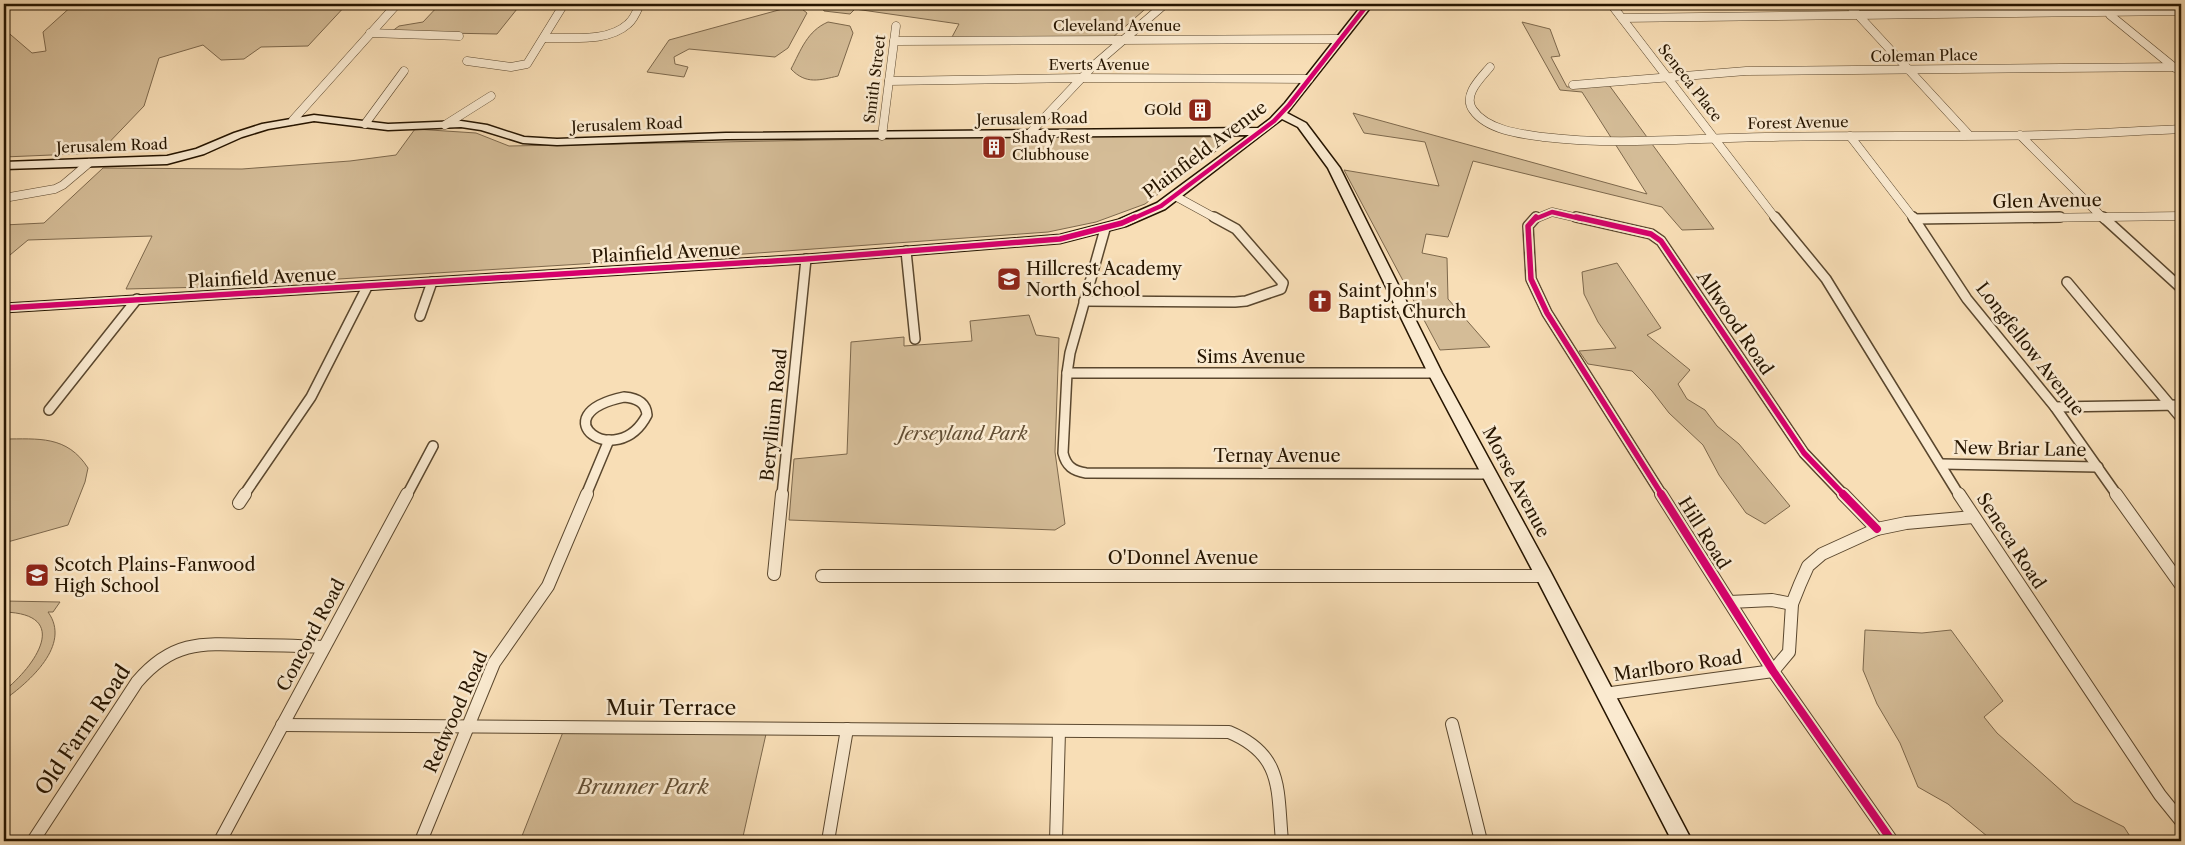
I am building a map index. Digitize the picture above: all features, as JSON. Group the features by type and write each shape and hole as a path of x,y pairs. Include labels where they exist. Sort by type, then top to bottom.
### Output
{"street":[{"path":"293,120 397,4"},
{"path":"467,61 511,67 522,66 529,61 564,4"},
{"path":"544,38 597,36 612,33 628,25 640,4"},
{"path":"1029,134 1080,78 1165,4"},
{"name":"Plainfield Avenue","path":"4,308 806,259 1041,241 1105,229 1142,215 1176,196 1261,131 1284,110 1368,4"},
{"name":"Seneca Place","path":"1611,4 1716,138 1774,216 1822,273"},
{"path":"1848,4 1969,135"},
{"path":"1955,4 1964,13"},
{"path":"1622,18 1964,13 2106,7 2181,11"},
{"path":"2106,7 2110,15 2177,67 2181,73"},
{"name":"Smith Street","path":"882,136 896,26"},
{"path":"370,34 459,36"},
{"name":"Cleveland Avenue","path":"894,41 1124,38 1188,40 1340,39"},
{"name":"Forest Avenue","path":"1490,66 1470,94 1470,104 1481,118 1504,129 1540,136 1591,141 2020,135 2181,129"},
{"name":"Coleman Place","path":"1574,85 1746,71 2177,67"},
{"path":"366,124 404,71"},
{"name":"Everts Avenue","path":"889,81 1080,78 1308,79"},
{"path":"445,124 491,96"},
{"name":"Morse Avenue","path":"1284,110 1316,141 1334,168 1435,373 1544,576 1682,841"},
{"name":"Jerusalem Road","path":"4,165 151,162 175,159 208,149 257,128 293,120 323,118 404,127 445,124 471,125 523,140 558,142 726,136 1261,131"},
{"path":"2020,135 2101,216 2181,288"},
{"name":"Longfellow Avenue","path":"1850,136 1914,219 1967,299 2054,407 2181,585"},
{"path":"4,198 55,189 63,185 90,163"},
{"path":"1084,302 1235,302 1246,301 1281,289 1283,283 1280,279 1236,229 1176,196"},
{"name":"Allwood Road","path":"1528,226 1533,219 1542,213 1552,212 1651,234 1661,241 1804,453 1877,529"},
{"name":"Glen Avenue","path":"1914,219 2181,216"},
{"name":"Hill Road","path":"1528,226 1531,280 1547,313 1773,671 1892,841"},
{"path":"1067,373 1084,302 1105,229"},
{"path":"906,251 915,339"},
{"name":"Beryllium Road","path":"774,574 806,259"},
{"name":"Seneca Road","path":"1822,273 1973,517 2160,795 2181,820"},
{"path":"420,316 432,282"},
{"path":"2067,282 2176,406 2181,418"},
{"path":"239,503 311,397 367,287"},
{"path":"48,410 137,299"},
{"name":"Sims Avenue","path":"1067,373 1435,373"},
{"name":"Ternay Avenue","path":"1067,373 1063,453 1067,466 1078,472 1489,474"},
{"path":"624,397 640,400 645,405 648,415 642,426 626,437 609,440 595,437 586,428 586,421 592,410 605,401 624,397"},
{"path":"2054,407 2176,406"},
{"name":"Redwood Road","path":"421,841 494,663 548,586 609,440"},
{"name":"Concord Road","path":"220,841 433,446"},
{"name":"New Briar Lane","path":"1941,464 2098,467"},
{"path":"1773,671 1789,652 1792,604 1808,566 1822,554 1877,529 1906,523 1973,517"},
{"name":"O'Donnel Avenue","path":"822,576 1544,576"},
{"path":"1730,602 1772,600 1792,604"},
{"name":"Old Farm Road","path":"33,841 136,682 152,666 167,655 194,645 207,643 324,648"},
{"name":"Marlboro Road","path":"1604,694 1773,671"},
{"path":"1452,724 1481,841"},
{"name":"Muir Terrace","path":"282,725 1228,732 1243,736 1261,748 1272,765 1282,841"},
{"path":"828,841 847,729"},
{"path":"1056,841 1059,731"}],"green space":[{"path":"74,4 347,4 308,46 261,47 244,59 221,60 203,45 159,58 144,106 99,153 4,157 4,29 32,53 46,51 43,32"},
{"path":"440,4 521,4 497,34 391,32 399,26 423,22"},
{"path":"816,4 1151,4 1112,38 952,37 959,24 855,9 850,14 824,11 821,5"},
{"path":"797,5 807,13 788,48 775,57 689,49 674,57 675,64 688,67 684,77 647,72 669,40"},
{"path":"828,22 850,26 853,33 838,76 813,80 802,77 791,69 810,36 815,30"},
{"path":"1522,22 1550,29 1560,56 1551,57 1567,87 1609,85 1714,229 1682,230 1662,207 1473,161 1448,237 1426,234 1422,253 1447,258 1448,299 1490,347 1440,350 1344,170 1439,186 1425,142 1364,133 1353,113 1647,194 1582,92 1560,90"},
{"path":"415,129 476,133 509,146 1035,136 1224,137 1227,143 1145,204 1096,222 1048,232 744,254 209,287 126,289 152,236 28,240 4,260 4,225 44,223 103,168 242,169 350,161 396,155"},
{"path":"1617,263 1661,328 1647,335 1690,370 1678,384 1687,399 1705,410 1717,426 1739,444 1790,506 1765,524 1746,513 1719,475 1703,445 1669,413 1652,391 1632,371 1588,364 1579,351 1616,348 1598,322 1584,294 1582,272"},
{"name":"Jerseyland Park","path":"1029,315 1036,335 1059,338 1055,452 1065,524 1055,530 789,520 794,459 847,454 851,342 904,337 904,346 972,341 970,321"},
{"path":"4,439 40,439 51,441 61,444 80,457 88,468 85,482 68,525 4,543"},
{"path":"4,601 60,602 53,612 48,612 54,625 55,637 51,650 35,673 4,700 4,691 16,681 36,656 41,643 42,631 37,622 25,615 4,612"},
{"path":"1865,630 1922,633 1951,630 2003,701 1984,717 1997,733 2074,802 2124,827 2133,841 1993,841 1948,804 1918,787 1900,743 1877,704 1863,670"},
{"name":"Brunner Park","path":"563,732 766,734 742,841 520,841"}],"cycle path":[{"path":"4,308 806,259 1060,239 1122,223 1161,206 1274,121 1289,105 1368,4"},
{"path":"1877,529 1804,453 1661,241 1651,234 1552,212 1538,216 1533,220 1528,226 1531,279 1547,313 1773,671 1892,841"}],"place":[{"name":"GOld","path":"1200,110"},
{"name":"Shady Rest Clubhouse","path":"994,147"},
{"name":"Hillcrest Academy North School","path":"1009,279"},
{"name":"Saint John's Baptist Church","path":"1320,301"},
{"name":"Scotch Plains-Fanwood High School","path":"37,575"}]}
